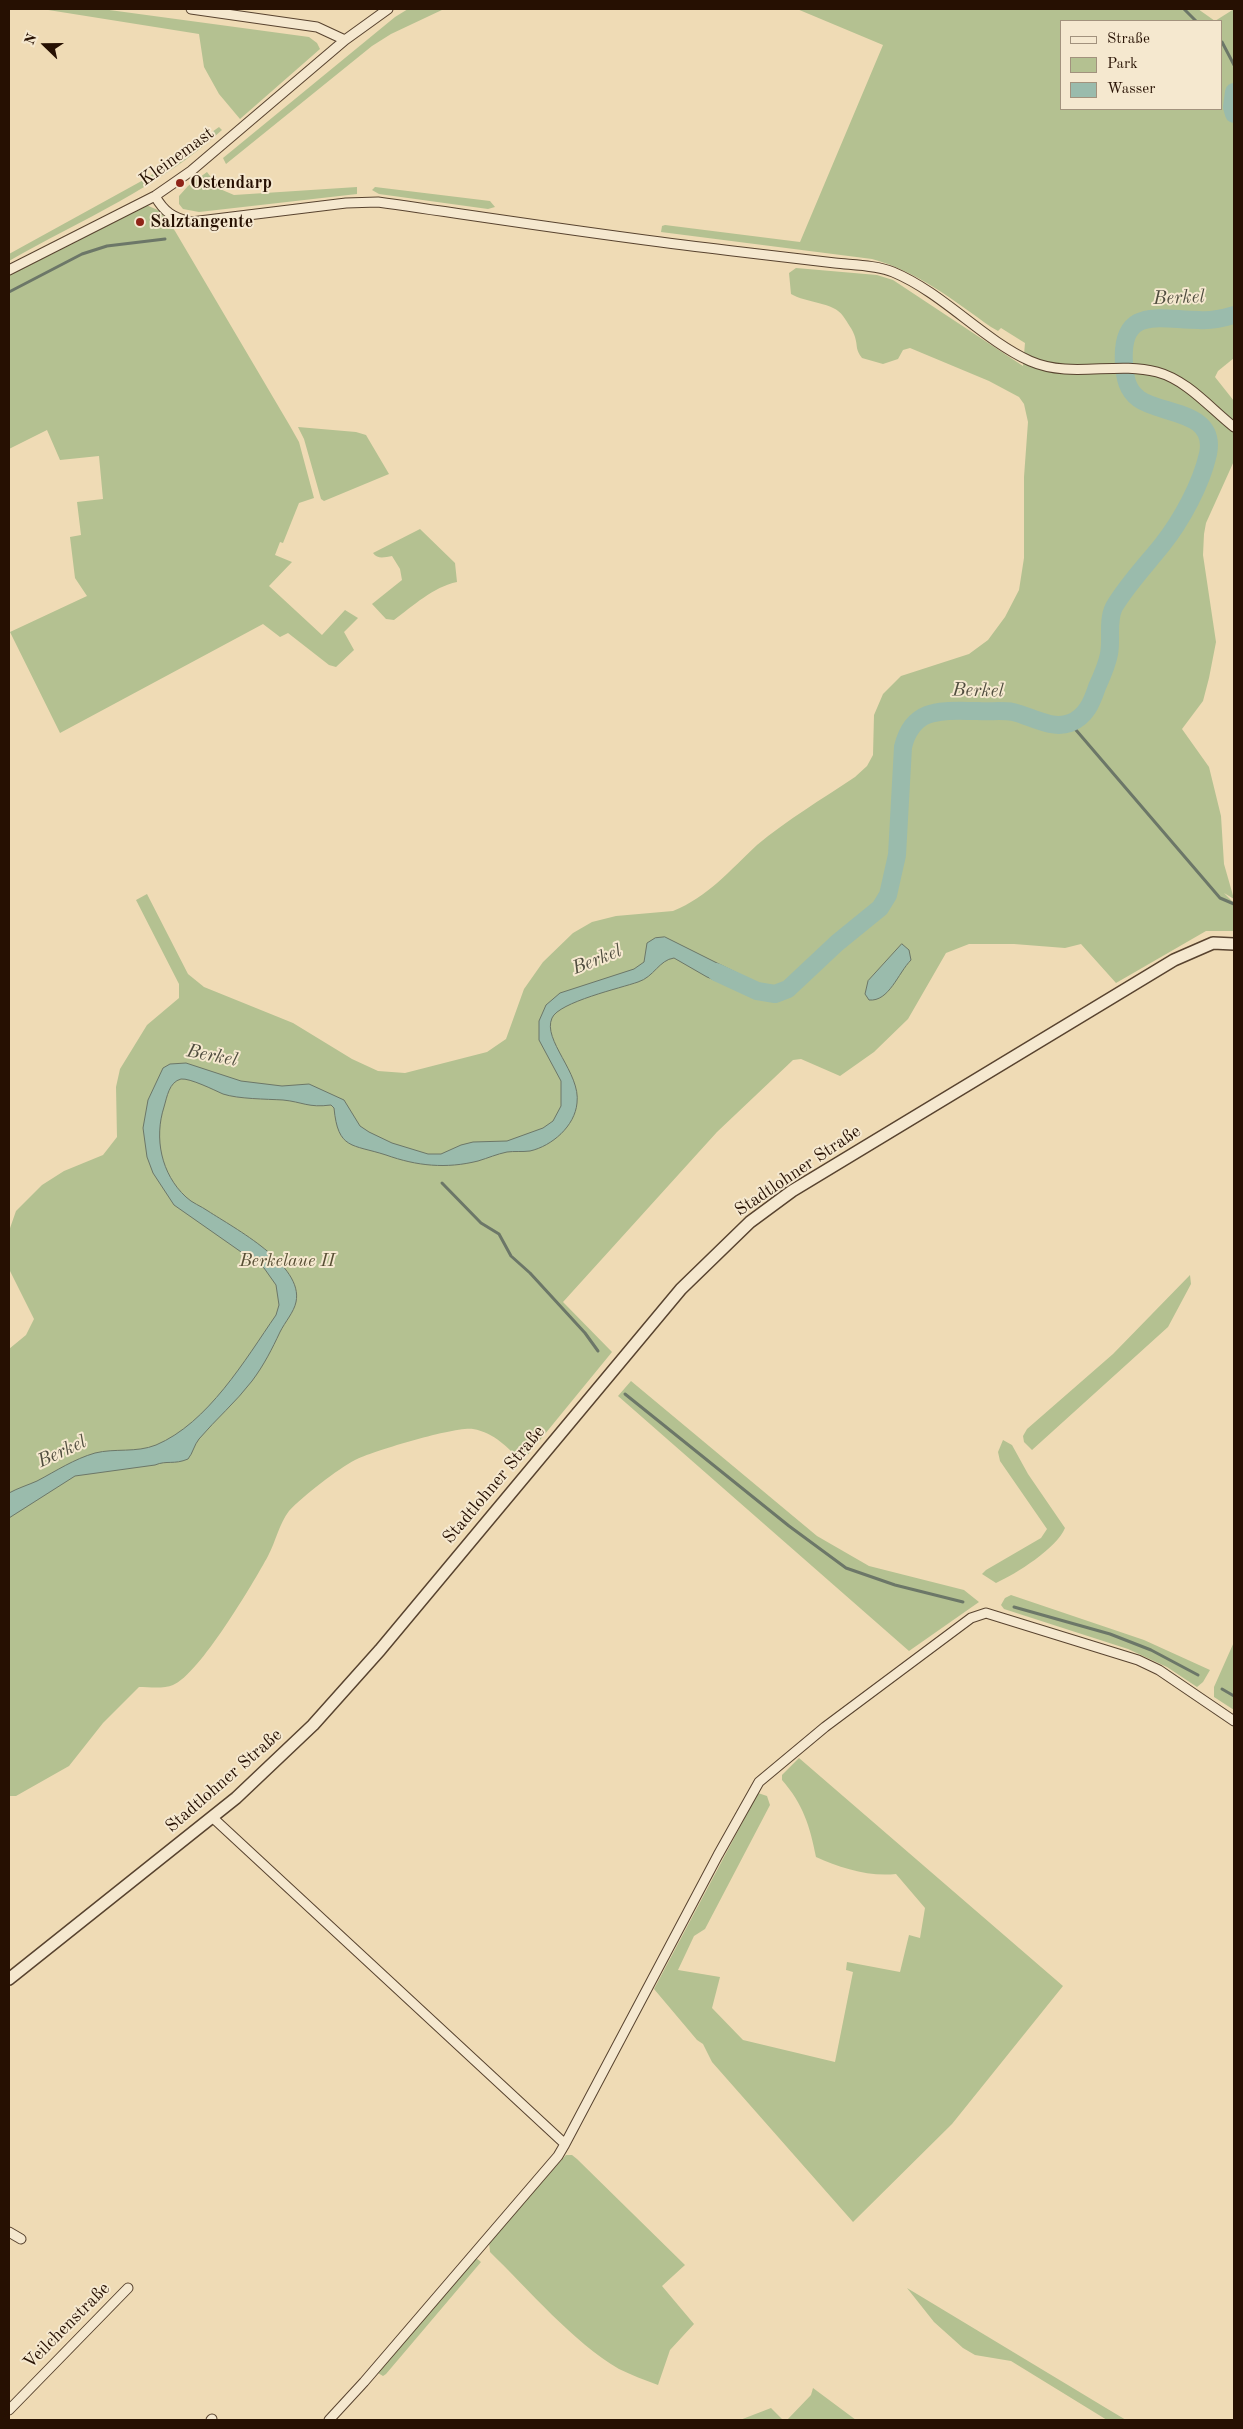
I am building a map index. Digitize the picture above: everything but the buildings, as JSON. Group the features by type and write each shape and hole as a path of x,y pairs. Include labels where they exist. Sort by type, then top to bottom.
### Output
{"street":[{"path":"191,9 317,27 345,40"},
{"name":"Kleinemast","path":"9,270 155,196 191,171 345,40 388,9"},
{"path":"155,196 162,208 172,217 191,222 346,203 378,202 686,246 891,271 920,286 1009,349 1031,361 1052,368 1142,369 1158,372 1175,379 1234,427"},
{"name":"Stadtlohner Straße","path":"9,1979 212,1818 250,1786 313,1725 380,1650 681,1289 723,1246 750,1222 792,1191 1174,960 1213,943 1234,944"},
{"path":"329,2420 558,2156 722,1847 759,1782 825,1727 971,1618 986,1613 1138,1660 1159,1670 1234,1721"},
{"path":"212,1818 566,2144"},
{"path":"9,2232 21,2239"},
{"name":"Veilchenstraße","path":"9,2410 128,2288"}],"green space":[{"path":"42,9 102,9 309,37 317,43 320,49 240,119 219,94 204,67 199,34"},
{"path":"408,9 444,9 391,34 372,46 226,164 223,158 395,17"},
{"name":"Berkelaue II","path":"797,9 1198,9 1214,20 1060,20 1060,110 1223,110 1223,20 1217,20 1234,9 1234,358 1218,371 1215,377 1234,401 1234,461 1206,523 1204,534 1203,555 1216,642 1203,701 1182,729 1209,767 1221,816 1224,864 1234,899 1224,893 1234,903 1234,931 1206,931 1116,983 1081,944 1065,948 1014,944 969,944 946,953 908,1019 874,1052 840,1076 801,1059 793,1060 717,1132 563,1302 612,1352 522,1462 494,1437 481,1431 464,1429 396,1445 355,1460 340,1469 289,1511 268,1556 239,1606 211,1647 184,1678 169,1686 139,1687 103,1723 69,1766 16,1796 9,1796 9,1349 26,1335 34,1319 9,1269 9,1231 16,1211 42,1185 64,1171 103,1155 117,1137 116,1087 120,1069 147,1025 179,998 179,984 136,900 147,894 188,974 204,987 293,1023 352,1059 378,1071 405,1073 487,1052 506,1039 524,989 543,962 573,933 592,922 616,916 673,911 686,905 708,891 768,836 855,777 867,766 873,755 874,715 883,694 901,676 969,654 988,640 1005,617 1019,590 1024,558 1024,477 1028,422 1024,404 1019,397 989,381 910,348 903,350 898,359 883,364 862,358 853,332 839,311 827,305 791,294 789,273 796,268 877,275 893,280 1023,366 1025,343 1001,328 998,331 991,327 934,287 904,271 872,259 661,232 662,226 665,225 800,242 883,45"},
{"path":"219,127 222,130 198,151 146,186 9,261 9,254 147,178"},
{"path":"207,172 220,189 234,195 357,187 357,194 199,212 183,209 179,204 179,196 188,186"},
{"path":"375,187 490,201 495,207 488,209 379,194 372,190"},
{"path":"144,204 160,211 175,231 299,442 314,498 299,503 283,543 280,542 275,555 292,562 269,586 322,635 345,610 358,618 344,632 354,650 336,667 329,665 288,633 280,637 263,624 60,733 10,632 87,596 75,578 70,537 81,535 77,502 103,499 99,456 60,460 47,430 9,449 9,274"},
{"path":"298,427 356,432 366,435 389,474 324,501 321,499 304,439"},
{"path":"420,529 455,563 457,582 440,588 394,620 386,619 372,604 402,580 400,569 392,556 379,557 373,553"},
{"path":"1190,1275 1191,1284 1168,1327 1032,1450 1024,1442 1023,1436 1027,1429 1113,1354"},
{"path":"631,1381 817,1536 869,1566 964,1590 979,1602 909,1651 618,1396"},
{"path":"1003,1440 1012,1445 1028,1474 1065,1528 1061,1536 1045,1552 1025,1567 996,1583 982,1574 1041,1538 1047,1529 1000,1461 998,1452"},
{"path":"1011,1595 1144,1640 1210,1670 1203,1682 1197,1687 1167,1667 1128,1649 1004,1609 1001,1605 1005,1598"},
{"path":"1234,1642 1234,1710 1214,1697 1214,1687"},
{"path":"799,1758 1063,1986 952,2124 853,2222 712,2062 703,2044 697,2040 654,1989 758,1793 767,1796 770,1805 705,1929 694,1936 678,1970 720,1977 712,2008 743,2040 835,2062 853,1972 846,1970 847,1962 900,1972 909,1935 920,1938 925,1908 896,1874 886,1875 855,1871 816,1857 805,1816 782,1780 782,1775"},
{"path":"566,2155 572,2155 577,2159 685,2265 662,2286 694,2324 670,2350 658,2385 619,2369 585,2345 552,2315 490,2252 489,2242"},
{"path":"475,2257 481,2262 386,2374 383,2376 378,2373 360,2392"},
{"path":"907,2288 1126,2420 1107,2420 1011,2361 975,2355 963,2348 934,2322"},
{"path":"813,2388 856,2420 787,2420 811,2395"},
{"path":"771,2408 783,2420 740,2420"}],"water":[{"path":"665,937 741,975 732,987 707,977 674,958 669,959 644,980 578,1001 557,1012 552,1018 550,1027 552,1036 573,1080 577,1092 577,1103 572,1120 561,1134 546,1145 530,1151 507,1152 478,1161 443,1166 409,1162 349,1143 339,1132 334,1108 331,1105 311,1105 283,1100 229,1096 185,1079 174,1083 169,1090 161,1119 160,1143 165,1167 177,1188 188,1199 249,1238 279,1261 296,1288 295,1306 256,1375 246,1389 199,1439 188,1459 179,1462 75,1476 9,1518 9,1493 37,1481 65,1465 95,1453 141,1449 156,1445 175,1435 192,1422 224,1389 276,1315 279,1305 276,1285 264,1268 174,1205 153,1173 147,1157 143,1128 148,1100 163,1068 170,1064 186,1063 241,1081 282,1086 309,1084 344,1100 360,1126 369,1132 392,1143 428,1154 441,1154 473,1142 507,1141 543,1128 553,1121 561,1106 561,1081 539,1040 539,1021 546,1005 560,993 634,969 644,962 647,943 655,938"},
{"path":"902,944 909,950 911,960 888,992 876,999 869,1000 865,994 868,981"}],"waterway":[{"path":"1184,9 1195,20"},
{"path":"1223,44 1234,65"},
{"name":"Berkel","path":"1234,92 1232,107 1234,114"},
{"path":"9,292 82,254 107,246 165,239"},
{"name":"Berkel","path":"716,972 757,991 775,994 788,989 837,943 880,908 888,895 897,855 903,747 914,724 922,718 931,714 953,711 1004,711 1020,714 1048,724 1063,725 1076,720 1088,708 1107,662 1110,648 1110,624 1114,607 1176,525 1190,502 1201,478 1208,454 1209,440 1204,429 1196,421 1149,404 1139,399 1129,388 1124,364 1124,345 1128,332 1135,324 1157,318 1208,320 1234,315"},
{"path":"1070,723 1220,898 1234,904"},
{"path":"442,1183 481,1223 499,1234 511,1256 530,1273 585,1333 598,1351"},
{"path":"625,1394 789,1526 846,1568 895,1585 963,1602"},
{"path":"1014,1607 1110,1634 1151,1650 1198,1675"},
{"path":"1222,1689 1234,1696"}],"place":[{"name":"Ostendarp","path":"180,183"},
{"name":"Salztangente","path":"140,222"}]}
